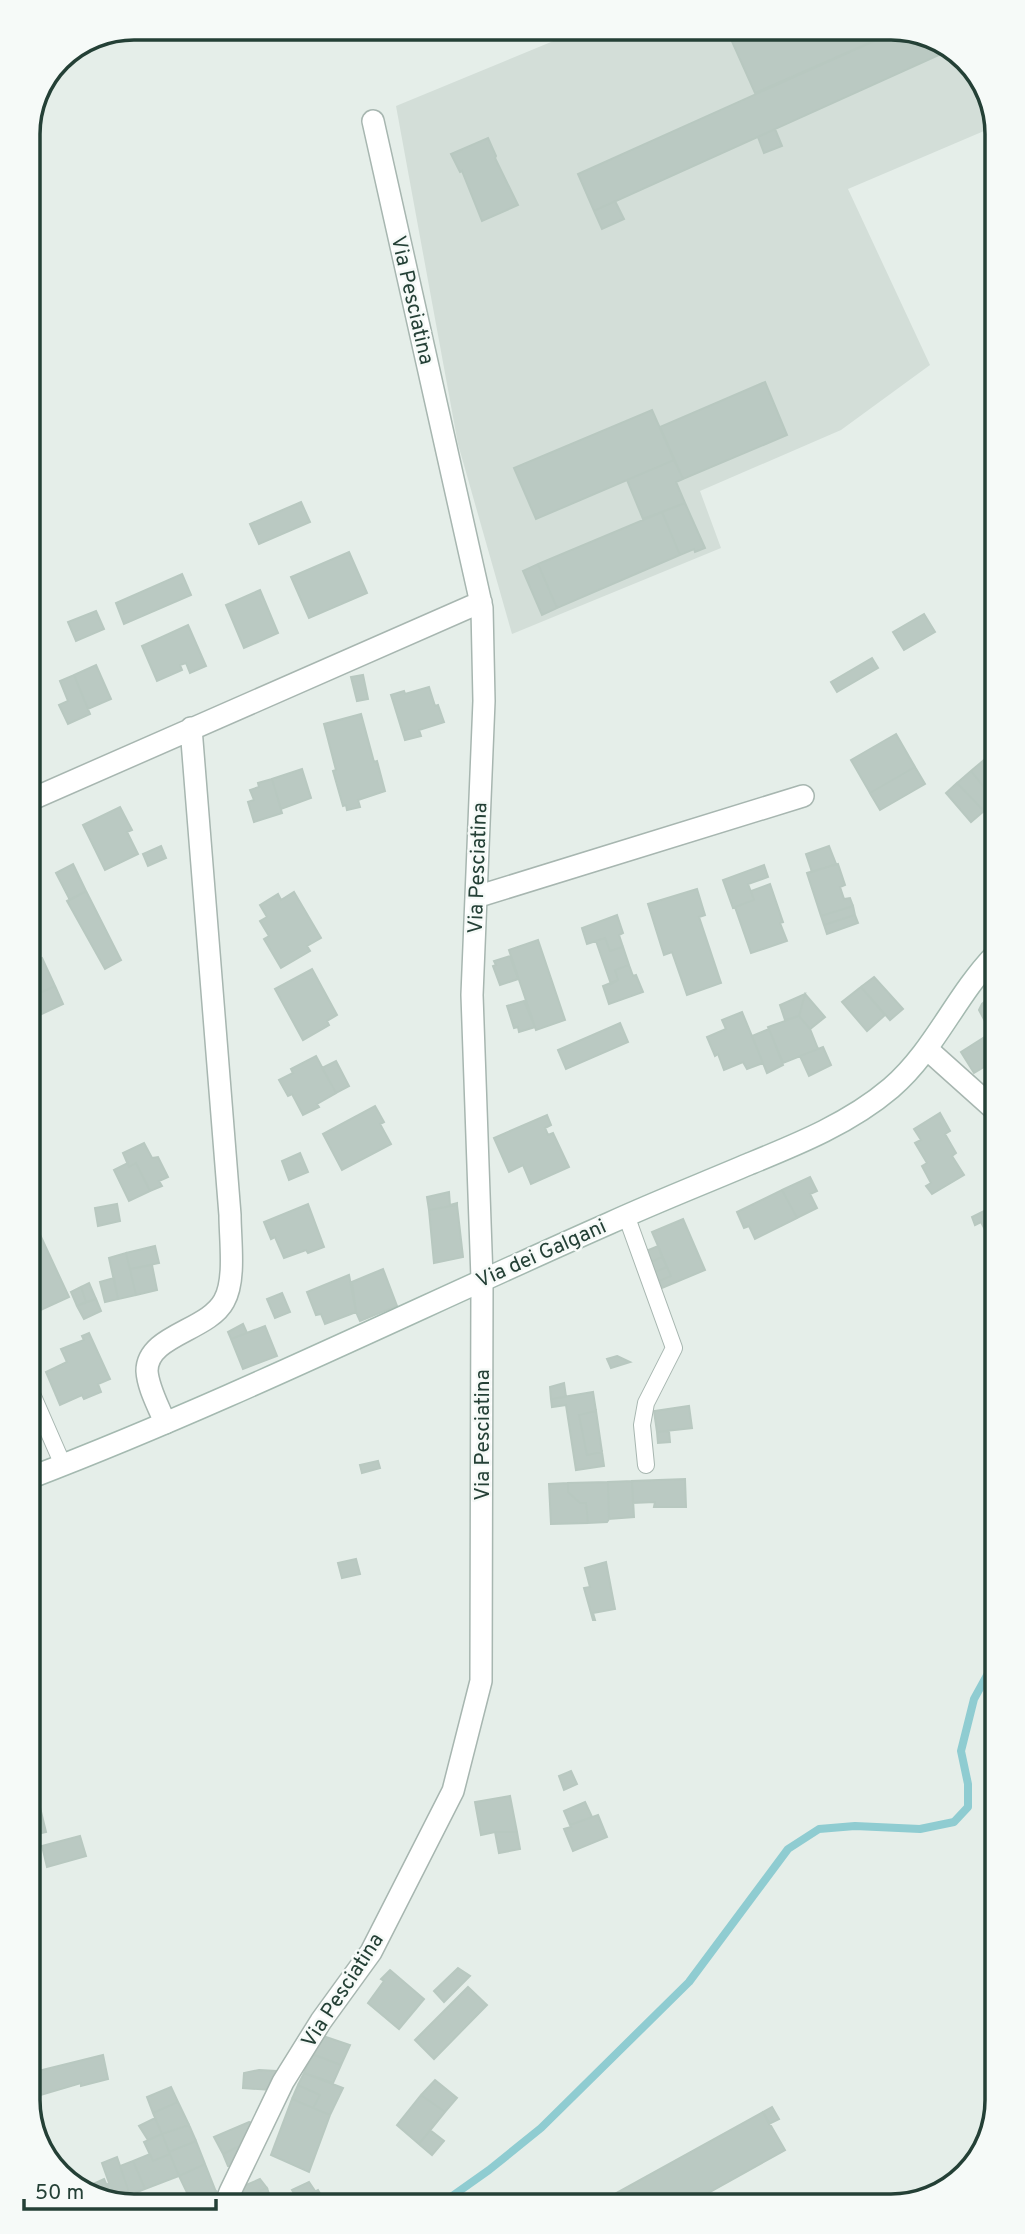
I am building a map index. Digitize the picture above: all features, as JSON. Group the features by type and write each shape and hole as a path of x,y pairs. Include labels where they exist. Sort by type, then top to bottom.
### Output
{"street":[{"name":"Via Pesciatina","path":"229,2194 283,2082 321,2021 372,1952 453,1791 481,1681 482,1279 472,995 484,701 481,602 373,121"},
{"path":"40,796 481,602"},
{"path":"165,1423 147,1370 152,1353 167,1341 210,1318 224,1302 231,1283 230,1216 191,728"},
{"path":"475,897 803,796"},
{"name":"Via dei Galgani","path":"40,1474 165,1423 626,1215 791,1147 848,1118 891,1087 927,1049 985,966"},
{"path":"927,1049 985,1101"}],"lane":[{"path":"626,1215 674,1348 646,1403 642,1425 646,1465"},
{"path":"40,1412 63,1465"}],"shaded area":[{"path":"556,40 896,40 926,47 948,60 965,77 980,104 985,131 848,189 930,365 841,430 700,491 721,548 512,634 458,444 396,106"}],"building":[{"path":"731,40 876,40 755,93"},
{"path":"876,40 909,42 940,54 594,211 578,174"},
{"path":"775,129 782,146 764,153 758,137"},
{"path":"488,138 518,205 482,221 462,171 460,172 451,154"},
{"path":"615,201 624,219 602,229 594,211"},
{"path":"765,382 787,435 683,479 660,427"},
{"path":"652,410 674,460 536,519 514,468"},
{"path":"674,460 683,479 676,482 685,503 643,519 627,480"},
{"path":"301,502 310,522 259,544 250,524"},
{"path":"685,503 705,548 680,555 662,512"},
{"path":"662,512 680,555 557,608 538,564"},
{"path":"349,552 367,593 309,618 291,577"},
{"path":"538,564 557,608 542,615 523,571"},
{"path":"182,574 191,595 124,624 116,603"},
{"path":"260,590 278,633 244,648 226,605"},
{"path":"96,611 104,629 76,641 68,622"},
{"path":"924,614 935,632 904,650 893,632"},
{"path":"188,625 206,666 190,673 186,663 180,665 182,670 157,681 142,646"},
{"path":"872,658 878,668 837,692 831,682"},
{"path":"96,665 111,699 88,709 74,675"},
{"path":"74,675 90,714 68,724 59,705 68,701 60,681"},
{"path":"363,675 368,699 357,701 351,677"},
{"path":"429,687 444,722 419,730 421,736 405,740 391,695"},
{"path":"361,714 385,791 358,800 360,807 347,810 346,805 343,806 333,771 336,770 324,724"},
{"path":"896,734 915,767 870,793 851,760"},
{"path":"984,760 985,784 983,786 971,771"},
{"path":"915,767 925,784 880,810 870,793"},
{"path":"302,769 311,798 281,809 272,779"},
{"path":"971,771 983,786 985,784 985,810 984,811 957,783"},
{"path":"272,779 282,813 254,822 248,802 254,800 250,790 259,787 258,783"},
{"path":"957,783 984,811 971,822 946,793"},
{"path":"120,807 132,830 127,832 138,854 105,870 83,825"},
{"path":"161,846 166,858 148,866 143,854"},
{"path":"829,846 836,864 812,872 806,854"},
{"path":"73,864 86,891 70,900 56,873"},
{"path":"838,864 845,885 840,887 844,899 850,898 853,906 821,916 807,873"},
{"path":"764,865 768,877 748,884 754,900 733,908 723,880"},
{"path":"770,884 787,941 751,953 735,907 754,900 751,891"},
{"path":"697,889 705,915 699,917 721,983 687,995 672,952 664,955 648,904"},
{"path":"86,891 121,960 105,969 67,901"},
{"path":"294,892 321,938 307,946 310,951 281,968 264,939 269,936 260,921 267,917 260,905 278,894 281,900"},
{"path":"853,906 855,915 824,925 821,916"},
{"path":"617,915 623,933 619,935 623,947 610,951 605,938 587,944 582,928"},
{"path":"855,915 858,923 827,934 824,925"},
{"path":"605,938 610,951 623,947 629,965 615,970 618,980 611,984 596,941"},
{"path":"538,940 565,1020 536,1030 509,950"},
{"path":"510,956 518,979 500,985 493,966 496,965 494,961"},
{"path":"42,958 55,986 40,993"},
{"path":"629,965 643,992 609,1004 603,986 618,980 615,970"},
{"path":"312,969 337,1015 327,1021 329,1025 303,1040 275,989"},
{"path":"874,977 903,1009 890,1020 861,987"},
{"path":"55,986 63,1004 40,1015 40,993"},
{"path":"861,987 885,1015 867,1031 842,1002"},
{"path":"805,994 825,1017 810,1029 799,1016"},
{"path":"805,994 799,1016 785,1020 780,1005"},
{"path":"524,1001 535,1027 519,1032 518,1027 514,1028 507,1006"},
{"path":"985,1002 985,1021 979,1010"},
{"path":"742,1012 763,1063 747,1069 743,1062 724,1070 707,1037 726,1029 722,1020"},
{"path":"799,1016 810,1029 818,1049 783,1063 768,1027"},
{"path":"620,1023 628,1042 566,1069 558,1050"},
{"path":"769,1029 783,1065 767,1073 752,1036"},
{"path":"985,1037 985,1066 974,1073 961,1052"},
{"path":"823,1047 831,1065 809,1076 800,1056"},
{"path":"316,1056 336,1093 317,1104 319,1107 303,1115 292,1094 288,1096 279,1080 293,1073 291,1069"},
{"path":"336,1061 349,1086 336,1093 322,1068"},
{"path":"375,1106 384,1122 380,1124 391,1144 342,1170 323,1134"},
{"path":"940,1113 950,1131 945,1134 956,1153 952,1156 964,1175 932,1194 926,1186 931,1183 922,1166 927,1163 915,1143 921,1140 914,1129"},
{"path":"547,1115 551,1125 545,1128 548,1135 553,1133 569,1167 531,1184 523,1165 509,1172 494,1138"},
{"path":"144,1143 152,1158 158,1157 168,1177 159,1181 162,1186 150,1191 136,1163 129,1167 123,1153"},
{"path":"300,1153 308,1172 289,1180 282,1161"},
{"path":"128,1163 129,1167 136,1163 150,1191 129,1201 114,1170"},
{"path":"810,1177 817,1191 810,1194 817,1208 797,1218 782,1190"},
{"path":"782,1190 797,1218 755,1239 749,1226 744,1228 737,1212"},
{"path":"449,1192 450,1205 457,1205 429,1210 427,1197"},
{"path":"117,1204 120,1221 98,1226 95,1208"},
{"path":"308,1204 324,1247 284,1258 275,1237 271,1239 264,1222"},
{"path":"457,1205 463,1257 434,1263 429,1210"},
{"path":"985,1210 985,1230 981,1222 975,1225 972,1217"},
{"path":"683,1219 705,1270 662,1288 659,1281 671,1276 652,1232"},
{"path":"42,1239 69,1297 40,1310"},
{"path":"155,1246 159,1263 130,1269 126,1253"},
{"path":"658,1246 662,1257 651,1262 646,1251"},
{"path":"126,1253 136,1295 118,1299 109,1258"},
{"path":"662,1257 667,1267 655,1272 651,1262"},
{"path":"152,1265 157,1290 136,1295 130,1269"},
{"path":"667,1267 671,1276 659,1281 655,1272"},
{"path":"383,1269 397,1306 360,1321 356,1312 352,1282"},
{"path":"349,1275 356,1312 325,1324 321,1314 316,1315 307,1292"},
{"path":"114,1278 118,1299 105,1302 100,1282"},
{"path":"89,1283 96,1299 86,1302 81,1287"},
{"path":"81,1287 86,1302 77,1306 71,1292"},
{"path":"282,1293 290,1312 275,1318 267,1299"},
{"path":"96,1299 101,1311 84,1319 77,1306"},
{"path":"243,1324 247,1333 231,1339 228,1332"},
{"path":"265,1326 277,1356 243,1369 231,1339"},
{"path":"89,1333 110,1379 98,1384 101,1392 84,1399 82,1395 60,1405 46,1372 67,1362 61,1349 84,1340 82,1336"},
{"path":"617,1356 630,1362 611,1368 607,1359"},
{"path":"564,1383 566,1397 551,1399 550,1387"},
{"path":"593,1392 596,1411 579,1415 587,1455 602,1452 604,1466 576,1470 566,1405 552,1407 551,1399"},
{"path":"689,1406 692,1428 657,1432 654,1411"},
{"path":"596,1411 602,1452 587,1455 579,1415"},
{"path":"669,1431 670,1442 658,1443 657,1432"},
{"path":"378,1461 380,1468 362,1473 360,1465"},
{"path":"685,1479 686,1507 654,1507 655,1502 633,1503 632,1481"},
{"path":"632,1481 634,1517 609,1519 608,1482"},
{"path":"608,1482 609,1519 607,1522 588,1523 586,1503 580,1503 568,1492 568,1483"},
{"path":"568,1483 568,1492 580,1503 586,1503 588,1523 551,1524 549,1484"},
{"path":"356,1559 360,1574 342,1578 338,1563"},
{"path":"606,1562 615,1609 593,1613 593,1620 584,1588 590,1587 585,1568"},
{"path":"571,1771 577,1784 564,1790 559,1776"},
{"path":"510,1796 517,1832 481,1835 475,1802"},
{"path":"585,1802 592,1817 570,1825 564,1811"},
{"path":"40,1807 46,1832 40,1833"},
{"path":"598,1815 607,1837 573,1851 564,1829"},
{"path":"495,1832 517,1832 520,1849 499,1853"},
{"path":"80,1836 86,1856 47,1867 42,1846"},
{"path":"458,1968 470,1976 444,2002 434,1991"},
{"path":"390,1970 424,1999 399,2029 368,2003 384,1981 381,1979"},
{"path":"468,1987 487,2005 434,2059 415,2040"},
{"path":"320,2035 350,2045 341,2065 312,2054"},
{"path":"312,2054 341,2065 333,2083 304,2073"},
{"path":"103,2055 108,2079 81,2086 81,2083 40,2095 40,2071"},
{"path":"276,2071 272,2090 243,2088 244,2073"},
{"path":"304,2073 343,2088 330,2115 313,2108 320,2095 298,2085"},
{"path":"435,2080 457,2098 445,2112 421,2095"},
{"path":"298,2085 320,2095 313,2108 292,2099"},
{"path":"171,2087 178,2102 153,2113 147,2097"},
{"path":"421,2095 445,2112 419,2144 397,2125"},
{"path":"292,2099 330,2115 309,2172 271,2155"},
{"path":"178,2102 189,2125 162,2134 153,2113"},
{"path":"772,2107 779,2119 769,2124 763,2112"},
{"path":"763,2112 785,2150 706,2194 615,2194"},
{"path":"155,2118 162,2134 148,2140 139,2126"},
{"path":"249,2122 255,2124 244,2144 223,2154 214,2137"},
{"path":"189,2125 196,2141 169,2152 162,2134"},
{"path":"430,2130 444,2141 432,2155 419,2144"},
{"path":"162,2134 170,2154 153,2161 144,2142"},
{"path":"196,2141 205,2164 179,2176 169,2152"},
{"path":"244,2144 232,2166 228,2166 223,2154"},
{"path":"150,2154 153,2161 170,2154 179,2176 145,2189 133,2161"},
{"path":"117,2157 130,2194 109,2190 102,2163"},
{"path":"133,2161 145,2189 130,2194 120,2166"},
{"path":"205,2164 216,2192 188,2194 179,2176"},
{"path":"104,2179 109,2190 104,2189 93,2184"},
{"path":"260,2179 267,2188 253,2194 242,2194 239,2188"},
{"path":"309,2182 315,2191 309,2194 294,2194 292,2190"},
{"path":"267,2188 269,2194 253,2194"}],"waterway":[{"path":"455,2194 541,2128 689,1982 788,1849 819,1829 855,1826 920,1829 954,1822 968,1807 968,1784 961,1751 974,1699 985,1679"}]}
